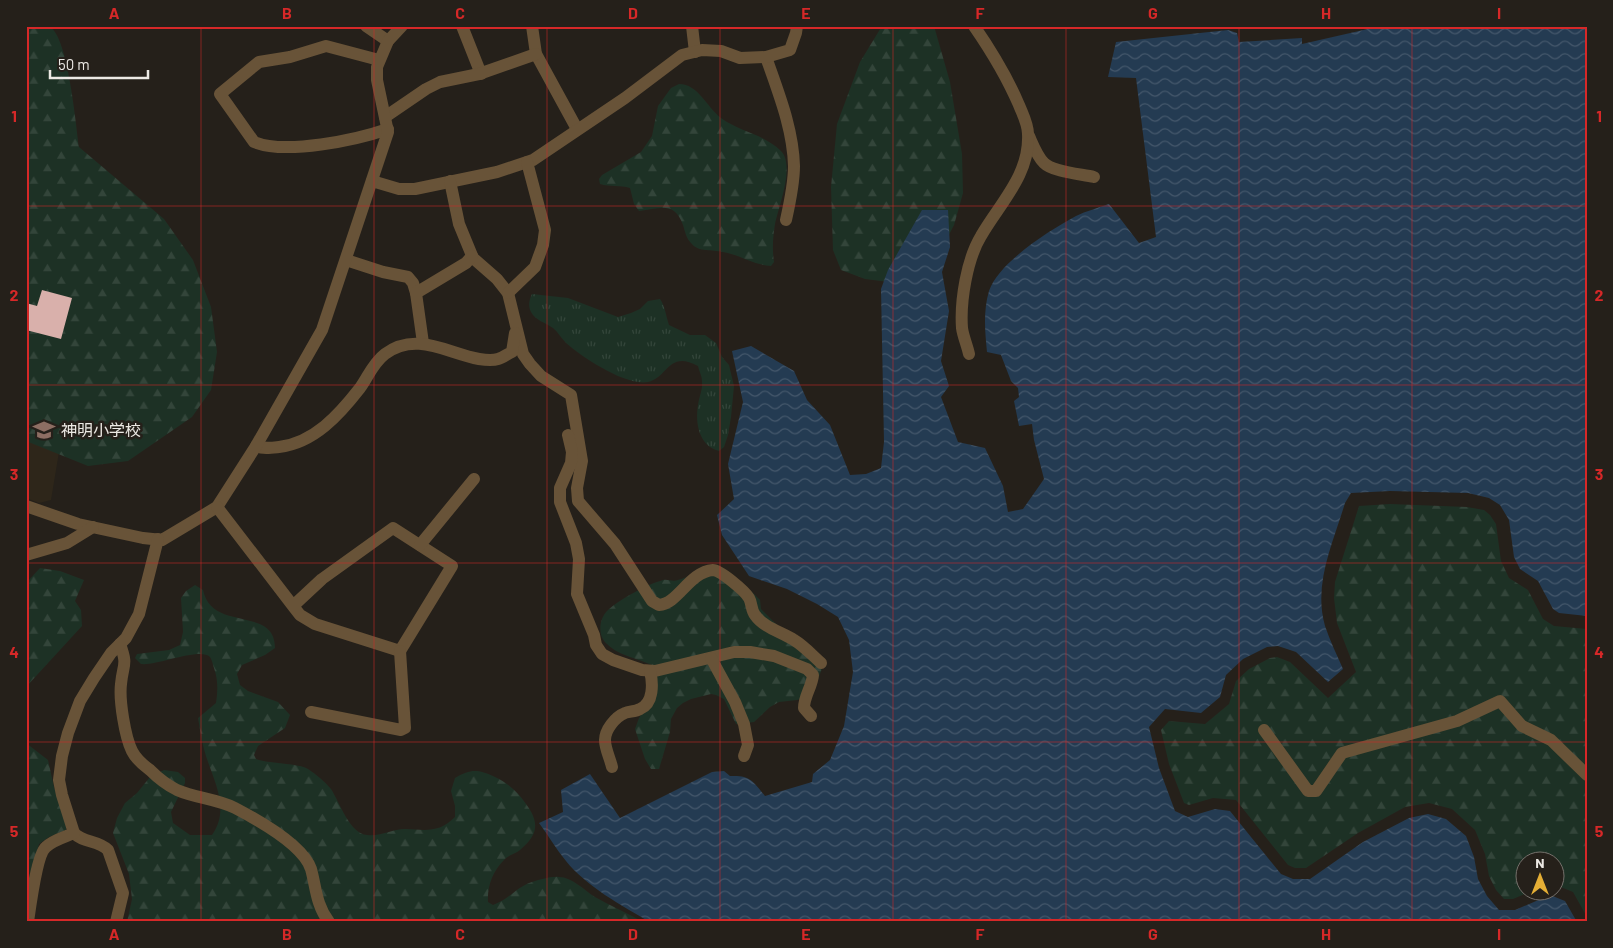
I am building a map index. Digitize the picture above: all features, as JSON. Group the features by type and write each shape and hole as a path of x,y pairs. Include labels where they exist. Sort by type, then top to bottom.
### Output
{"street":[{"path":"366,26 388,41"},
{"path":"26,506 78,524 158,540 162,540 217,507 256,446 322,330 388,132 377,80 379,60 388,41 402,26"},
{"path":"462,26 481,74"},
{"path":"532,26 536,54 577,129"},
{"path":"692,26 695,52"},
{"path":"372,181 399,189 415,189 496,172 527,162 625,98 682,55 702,50 721,51 740,58 766,57 790,50 796,34 796,26"},
{"path":"974,26 995,55 1006,75 1027,123 1029,136 1036,152 1044,163 1052,168 1094,177"},
{"path":"379,60 326,46 290,57 259,62 220,94 254,142 261,145 303,147 368,136 387,123 426,89 440,82 481,74 536,54"},
{"path":"766,57 787,119 791,139 794,165 793,187 786,220"},
{"path":"969,354 962,328 965,285 970,259 982,234 1021,174 1029,136"},
{"path":"508,293 535,267 546,230 527,162"},
{"path":"450,181 459,224 472,256 497,279 508,293 523,354 542,376 571,395 582,461 577,488 578,501 615,544 652,601 658,605 668,603 688,583 704,573 712,570 719,571 748,595 752,603 753,612 757,618 779,633 794,640 821,662"},
{"path":"416,293 466,262 472,256"},
{"path":"346,260 384,272 408,277 413,283 416,293 423,343"},
{"path":"256,446 264,448 284,446 308,438 340,412 374,366 384,355 398,347 410,343 423,343 488,361 498,359 512,352 516,327"},
{"path":"574,414 568,434 572,452 571,463 559,493 563,511 576,543 579,559 577,594 596,645 602,654 642,670 655,671 734,652 762,653 807,669 813,675 804,703 804,708 811,716"},
{"path":"420,545 474,479"},
{"path":"217,507 300,615 316,624 400,651"},
{"path":"26,555 67,543 93,527"},
{"path":"293,606 322,579 393,528 452,566 400,651 405,728 401,730 311,712"},
{"path":"116,922 123,893 108,850 104,845 79,838 74,833 59,780 62,756 74,715 94,678 111,653 126,638 139,614 158,540"},
{"path":"120,644 126,663 121,684 122,707 128,740 138,760 165,784 179,791 234,808 289,843 304,856 310,867 319,905 328,922"},
{"path":"711,658 735,702 744,724 748,745 744,756"},
{"path":"612,766 606,746 606,732 611,724 625,712 641,709 646,704 651,695 653,681 650,671"},
{"path":"1264,730 1308,791 1316,791 1342,753 1457,721 1500,701 1522,726 1551,740 1587,775"},
{"path":"28,922 42,851 54,842 74,833"}],"shaded area":[{"name":"神明小学校","path":"26,283 74,362 51,500 39,503 26,498"}],"green space":[{"path":"42,25 50,27 56,34 62,47 70,82 79,147 164,219 193,260 211,307 217,352 211,390 192,417 128,461 88,466 26,441 26,26"},
{"path":"882,26 934,26 950,82 962,154 963,193 954,225 940,252 897,283 865,279 841,270 833,250 831,187 837,124 860,62"},
{"path":"679,84 686,85 697,92 728,123 774,145 785,157 787,166 785,186 775,224 774,262 771,266 759,264 729,253 698,248 688,239 683,225 675,212 665,208 639,211 634,204 630,188 600,184 599,179 602,175 641,152 652,136 658,106 671,88"},
{"path":"532,294 568,298 618,317 640,309 648,301 660,299 669,325 690,335 705,335 716,343 722,357 729,365 734,386 731,417 724,447 719,451 712,448 700,433 697,412 702,377 698,366 680,361 669,366 655,380 648,382 628,380 616,375 582,356 566,343 553,328 535,317 529,308"},
{"path":"1390,504 1467,507 1484,510 1496,524 1501,561 1509,578 1528,590 1543,619 1554,626 1587,629 1587,917 1573,892 1566,889 1566,850 1516,850 1516,898 1504,899 1496,890 1489,876 1485,854 1475,830 1452,809 1429,803 1405,807 1358,833 1306,868 1295,868 1288,865 1236,800 1213,798 1189,805 1184,803 1169,764 1161,730 1169,721 1205,724 1229,704 1236,681 1249,669 1270,658 1277,657 1290,662 1328,698 1356,672 1337,623 1334,598 1335,582 1359,506"},
{"path":"710,567 752,592 760,600 761,609 823,666 812,695 797,700 779,702 770,707 754,722 736,724 724,699 716,695 711,694 683,703 677,708 671,719 670,732 659,769 651,769 645,759 635,729 645,709 656,667 624,655 612,648 604,641 600,627 601,622 608,610 642,588 663,580 678,580"},
{"path":"40,568 60,571 84,580 75,601 81,610 82,626 26,687 26,583"},
{"path":"195,585 203,590 209,603 218,611 255,622 265,627 272,635 275,648 265,655 242,665 237,674 240,685 248,691 278,702 290,715 285,728 258,746 254,755 256,759 308,769 331,789 346,817 355,829 367,835 377,835 400,829 426,830 444,826 455,817 455,806 451,791 455,778 474,771 500,779 523,800 534,817 535,828 534,834 526,844 500,864 490,885 488,902 493,905 504,900 532,882 552,877 564,878 573,881 595,897 643,922 583,922 572,920 560,922 127,922 132,899 129,874 113,833 117,818 125,803 137,793 150,777 164,770 178,772 185,778 185,783 171,812 173,823 190,835 212,835 218,824 220,803 218,792 207,760 198,718 216,703 217,681 211,658 197,654 141,664 135,658 137,654 169,650 180,645 183,632 181,598 186,591"},
{"path":"26,743 48,760 66,830 49,837 39,844 26,895"}],"water":[{"path":"1381,26 1587,26 1587,616 1559,613 1553,609 1538,581 1520,569 1514,557 1509,520 1500,505 1489,498 1468,493 1390,491 1351,493 1345,503 1330,548 1321,595 1325,626 1343,669 1328,682 1296,652 1278,646 1267,647 1243,659 1226,675 1220,697 1201,713 1165,709 1149,727 1159,768 1175,811 1188,817 1215,809 1230,811 1281,874 1293,879 1310,879 1363,842 1409,818 1428,814 1446,819 1466,836 1474,857 1478,879 1487,896 1499,910 1515,910 1538,900 1562,900 1565,901 1577,922 650,922 605,895 584,879 562,856 539,823 563,812 561,790 590,774 620,818 712,772 724,771 730,776 747,778 765,796 812,782 813,774 830,760 844,726 853,672 849,640 838,617 787,589 749,576 722,535 717,515 734,499 728,464 743,402 732,351 751,346 794,371 807,400 830,425 850,475 866,474 881,468 884,442 881,289 888,270 922,210 948,210 950,247 942,272 949,311 941,361 949,386 941,397 958,442 985,448 1003,486 1008,512 1023,509 1044,479 1032,424 1019,426 1014,401 1019,397 1018,388 1011,381 1001,355 987,352 985,314 989,291 1003,269 1026,248 1076,216 1109,204 1139,243 1156,237 1136,78 1108,77 1116,42 1228,30 1237,33 1239,42 1302,38 1302,44"}],"building":[{"path":"42,290 72,298 61,339 26,330 26,303 37,306"}],"place":[{"name":"神明小学校","path":"44,430"}]}
